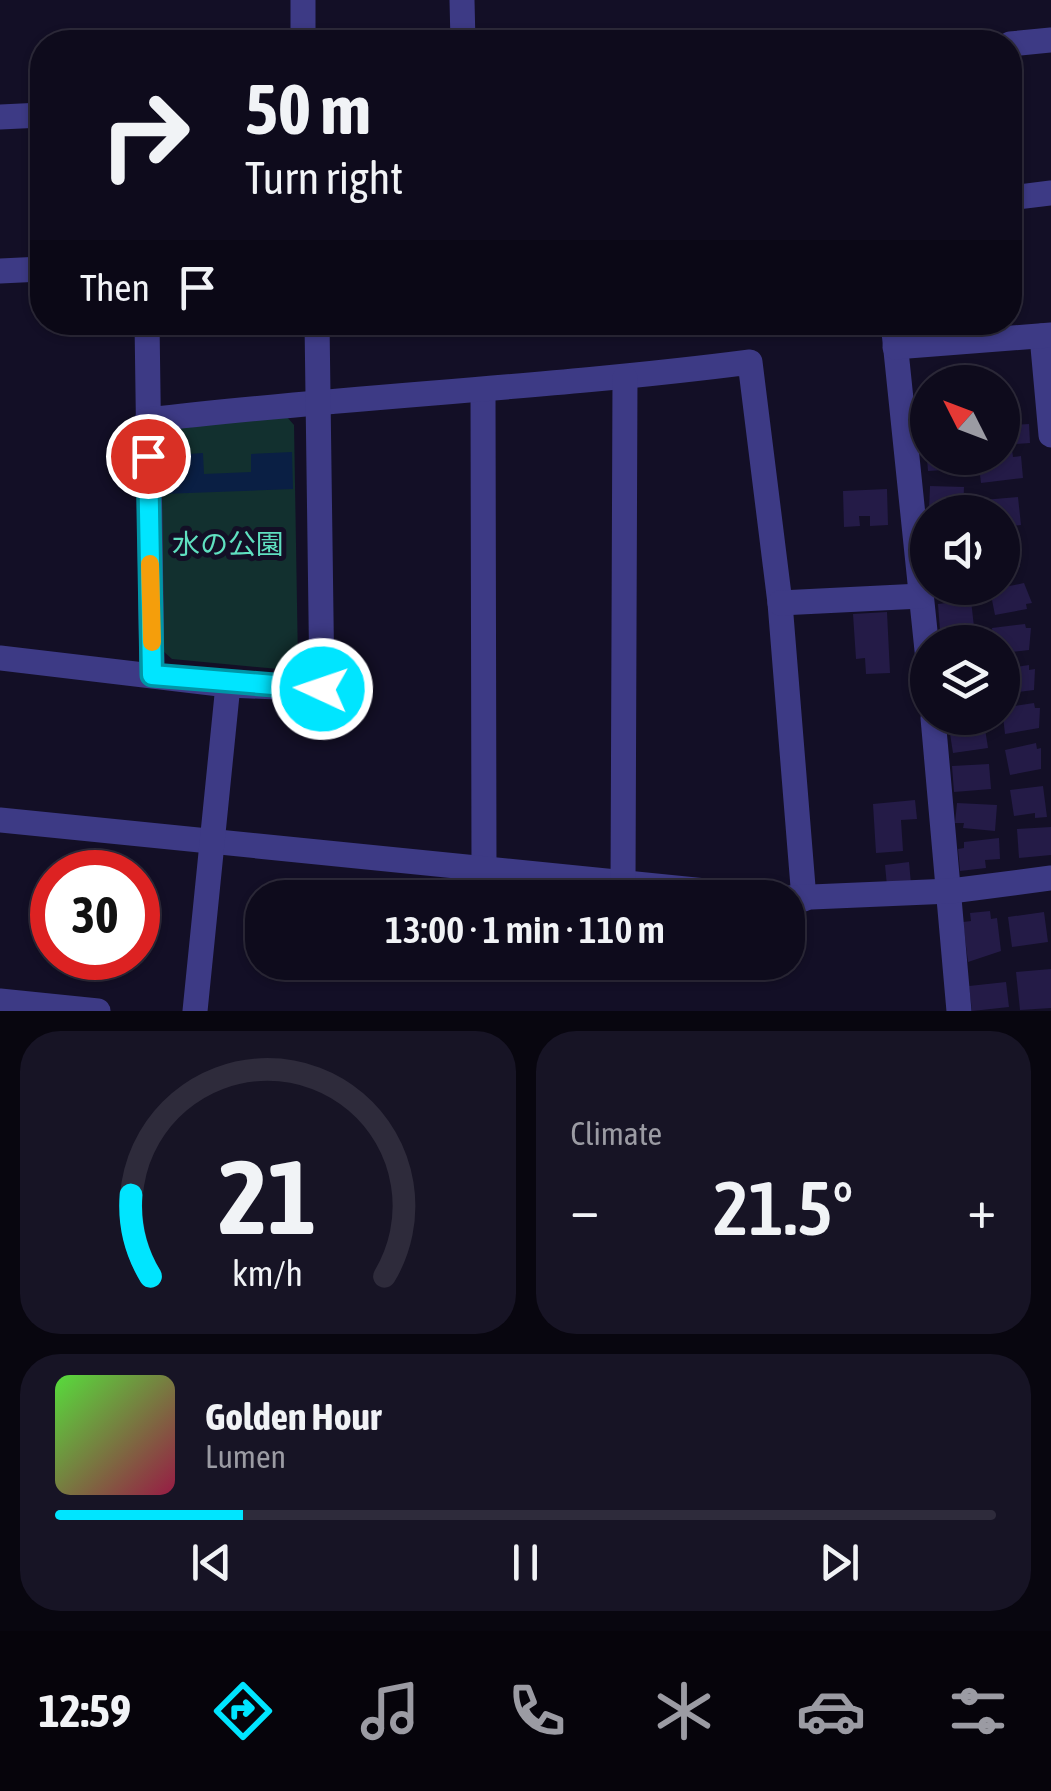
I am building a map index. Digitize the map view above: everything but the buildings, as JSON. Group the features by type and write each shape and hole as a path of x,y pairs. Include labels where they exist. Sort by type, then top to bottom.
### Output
{"street":[{"path":"302,0 303,30"},
{"path":"462,0 463,30"},
{"path":"1022,43 1051,40"},
{"path":"0,117 30,116"},
{"path":"1022,197 1051,193"},
{"path":"0,271 30,270"},
{"path":"146,335 152,675"},
{"path":"0,658 228,685 322,689 318,335"},
{"path":"911,495 894,335 1047,335 1051,435"},
{"path":"147,420 320,399 483,391 750,362 780,603 795,880"},
{"path":"623,880 625,378"},
{"path":"483,391 484,869"},
{"path":"780,603 910,597"},
{"path":"195,1011 228,685"},
{"path":"935,735 959,1011"},
{"path":"0,820 580,880"},
{"path":"805,899 951,891 1051,878"},
{"path":"0,1001 98,1011"}],"green space":[{"name":"水の公園","path":"287,417 294,425 298,663 289,670 172,659 163,651 157,437 165,429"}],"water":[{"path":"292,452 293,489 162,494 160,456 203,453 204,474 251,472 251,454"}],"slow traffic":[{"path":"150,564 152,642"}],"route":[{"path":"148,456 152,675 228,685 322,689"}]}
